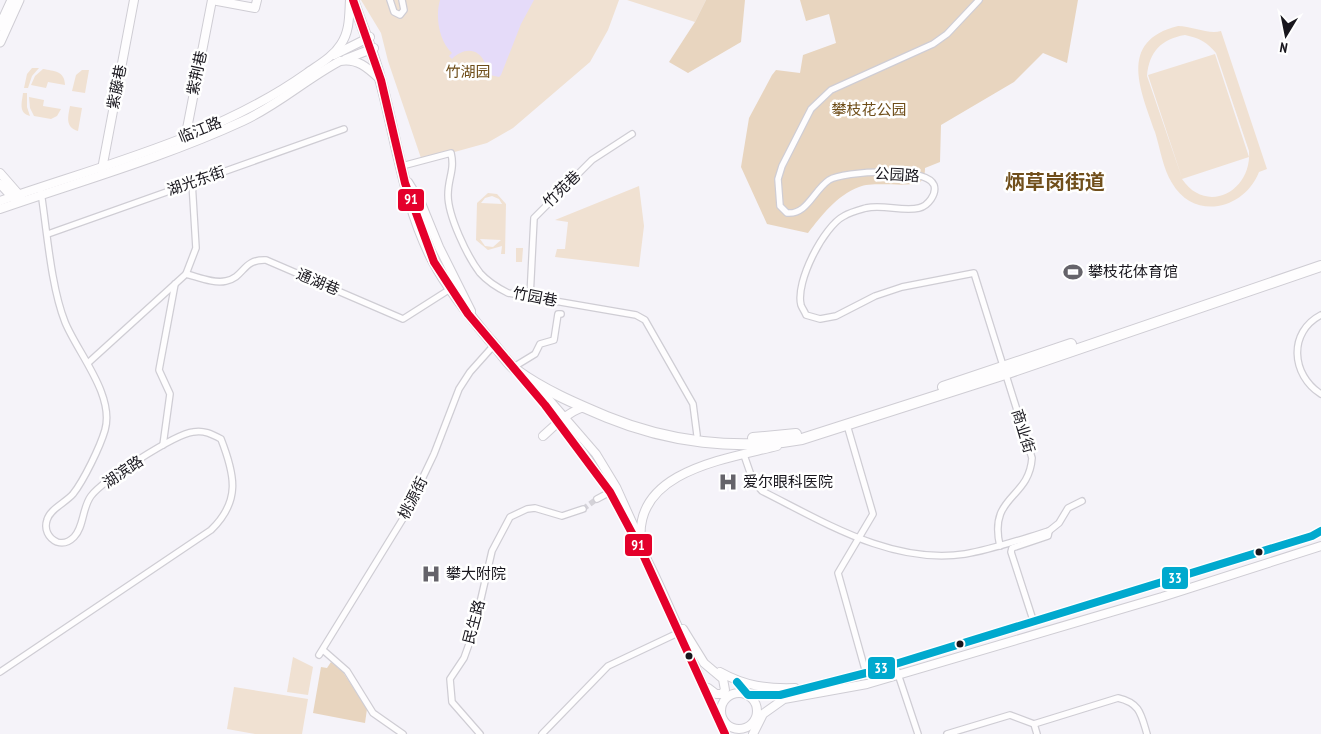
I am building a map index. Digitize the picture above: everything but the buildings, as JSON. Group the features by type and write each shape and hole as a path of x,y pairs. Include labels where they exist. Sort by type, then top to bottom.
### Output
{"highway":[{"path":"351,0 385,79 406,183 438,260 469,313 494,344 529,378 582,407 625,424 675,438 760,444 776,444 802,439 1321,260"},
{"path":"358,0 368,38"},
{"path":"372,48 404,166"},
{"path":"469,313 516,367 600,410 651,427 697,435 751,438 800,434 1004,370 1321,266"}],"main road":[{"path":"0,26 12,0"},
{"path":"0,42 20,0"}],"street":[{"name":"紫藤巷","path":"103,169 134,0"},
{"name":"紫荆巷","path":"185,141 212,0 255,8 257,0"},
{"name":"临江路","path":"185,141 256,106 327,58 344,38 351,0"},
{"path":"390,0 394,12 400,15 404,10 402,0"},
{"name":"公园路","path":"979,0 955,28 933,44 831,90 811,110 790,150 778,179 777,193 780,206 787,213 796,214 804,209 816,190 831,179 859,174 912,173 927,176 934,185 934,194 930,202 920,208 868,208 843,216 827,232 808,266 801,290 801,305 806,315 820,319 836,316 875,296 902,287 974,273 1004,370"},
{"path":"327,58 368,38"},
{"name":"临江路","path":"0,209 18,199 259,114 340,62 372,48"},
{"path":"340,62 347,60 361,63 381,80"},
{"name":"湖光东街","path":"48,234 344,130"},
{"name":"竹苑巷","path":"530,297 534,218 592,160 632,134"},
{"name":"竹园巷","path":"404,166 451,153 454,166 448,193 448,204 469,254 480,272 493,285 508,293 636,315 645,320 693,404 696,415 697,435"},
{"path":"0,173 18,199"},
{"path":"88,363 186,274 196,248 192,182"},
{"path":"406,183 415,231 429,263 447,292 469,313"},
{"path":"0,184 18,199"},
{"name":"湖滨路","path":"0,672 211,530 224,517 231,504 232,480 229,460 221,439 207,432 193,431 181,434 101,486 91,496 74,537 60,543 52,540 46,532 49,514 67,501 75,491 106,429 106,414 103,400 88,363 65,324 58,305 41,191"},
{"name":"临江路","path":"0,201 18,199"},
{"name":"通湖巷","path":"186,274 214,281 226,281 236,276 246,264 256,259 266,260 403,319 447,292"},
{"path":"163,445 170,394 159,370 175,284"},
{"path":"560,314 558,314 554,340 540,344 535,354 516,367 562,420 596,454 611,479 708,688 727,734"},
{"path":"1321,315 1304,328 1298,344 1298,361 1306,378 1321,394"},
{"name":"桃源街","path":"403,734 374,713 347,671 321,652 404,517 431,462 459,389 470,372 494,344"},
{"name":"商业街","path":"1000,546 996,528 998,519 1002,510 1028,479 1032,458 1004,370"},
{"path":"529,378 562,420 610,492 682,631 727,734"},
{"path":"543,436 562,420 582,407 600,410"},
{"path":"847,425 873,514 838,573 866,673"},
{"path":"641,542 643,514 654,494 663,486 685,474 744,454 802,439"},
{"path":"744,454 753,481 762,491 858,538 916,554 964,554 1000,546 1049,531 1059,523 1068,508 1082,501"},
{"path":"597,499 610,492"},
{"name":"民生路","path":"480,734 452,702 450,679 464,658 473,633 492,551 510,517 527,509 535,508 562,516 583,508"},
{"path":"1034,623 1011,552 1012,548 1048,536 1049,531"},
{"path":"722,719 735,728 752,722 784,699 1034,623 1312,536 1321,531"},
{"path":"722,719 721,708 726,698 737,693 748,696 780,695 866,684 1036,633 1162,598 1321,546"},
{"path":"682,631 711,671 724,679 725,690 722,694 716,694 708,688"},
{"path":"542,734 608,666 682,631"},
{"path":"698,654 717,670 737,682 756,705 752,722 752,734"},
{"path":"895,665 918,734"},
{"path":"737,682 779,689 819,689"},
{"path":"947,734 1010,715 1034,724 1118,698 1131,701 1140,712 1147,734"},
{"path":"752,734 762,714"},
{"path":"1034,724 1037,734"},
{"path":"385,732 390,725"},
{"path":"736,734 741,734"}],"green space":[{"name":"竹湖园","path":"361,0 619,0 608,30 590,62 513,128 487,143 422,161 388,61 381,33"},
{"path":"627,0 706,0 695,22"},
{"path":"706,0 745,0 741,42 688,73 669,62 695,22"},
{"name":"攀枝花公园","path":"800,0 1078,0 1067,63 1043,53 1014,82 941,125 940,162 925,168 924,176 920,182 915,184 866,185 859,187 836,201 808,233 767,224 741,167 749,118 772,75 776,70 800,73 803,55 836,43 829,14 806,21"},
{"path":"1178,26 1211,32 1221,31 1267,169 1259,172 1252,185 1231,202 1218,206 1205,206 1193,203 1181,195 1166,171 1144,100 1138,69 1140,55 1147,43 1159,33","holes":["1185,35 1199,39 1209,46 1216,53 1249,151 1249,156 1215,54 1148,75 1182,178 1147,76 1150,60 1163,43","1249,157 1243,178 1235,187 1226,194 1215,197 1203,196 1192,190 1182,179"]},
{"path":"32,68 39,68 32,76 28,88 24,88 27,74"},
{"path":"43,69 61,74 65,80 65,85 48,82 46,88 31,85 35,76"},
{"path":"82,70 89,70 85,93 72,91 76,75"},
{"path":"23,93 27,93 27,107 30,116 26,115 22,110"},
{"path":"29,97 44,100 43,106 61,109 57,116 51,119 34,116 30,108"},
{"path":"70,106 82,108 78,131 69,124"},
{"path":"639,186 644,226 639,267 555,257 557,249 565,249 568,222 555,220"},
{"path":"488,193 497,194 506,204 505,254 501,254 502,246 488,250 476,240 477,203","holes":["492,196 499,199 502,204 481,203 485,198","480,239 501,240 493,247 485,246"]},
{"path":"516,248 523,248 522,262 516,262"},
{"path":"293,657 313,667 308,695 287,692"},
{"path":"331,662 343,672 367,709 365,723 313,713 321,667 327,668"},
{"path":"234,687 308,699 302,734 255,734 227,729"}],"shaded area":[{"path":"440,0 534,0 521,24 499,77 490,75 488,80 483,78 485,63 474,52 465,51 452,59 449,56 452,53 444,42 439,28"}],"tunnel":[{"path":"583,509 597,499"}],"transit line":[{"name":"91","path":"353,0 381,80 405,183 434,262 468,314 545,405 610,492 640,548 725,734"},
{"name":"33","path":"737,682 748,695 780,695 866,673 1312,536 1321,531"}],"place":[{"name":"攀枝花体育馆","path":"1073,272"},
{"name":"爱尔眼科医院","path":"728,482"},
{"name":"攀大附院","path":"431,574"}],"district":[{"name":"炳草岗街道","path":"1055,182"}]}
